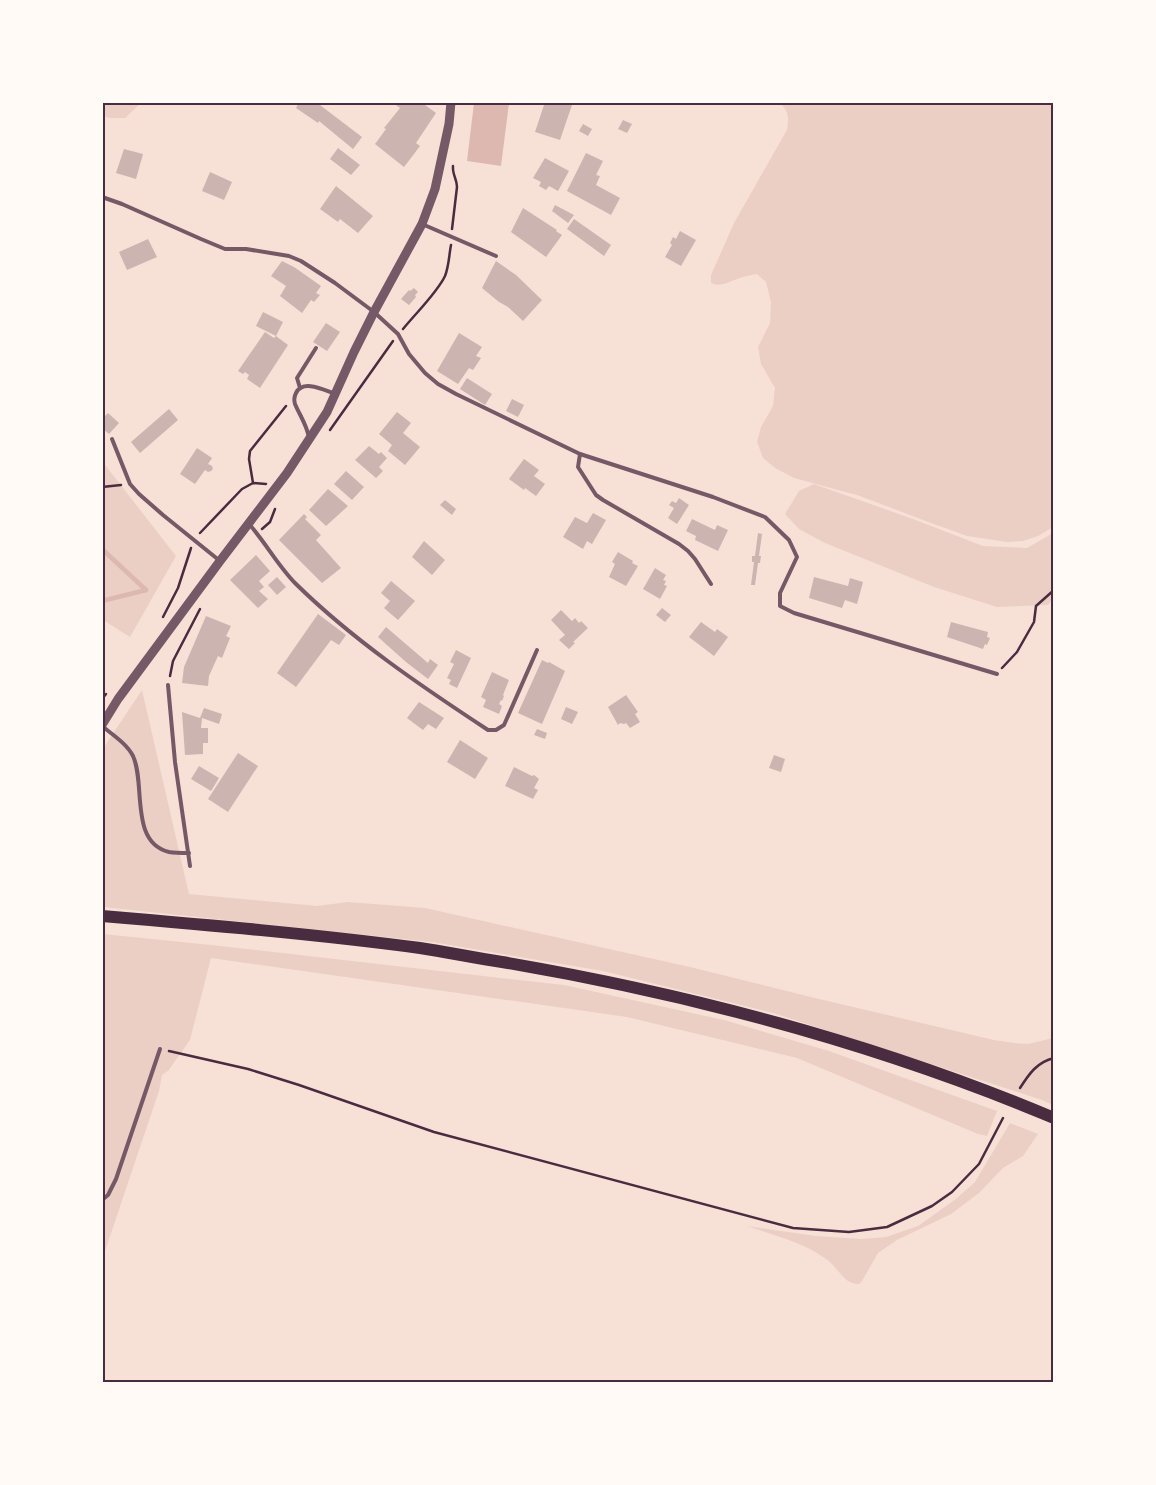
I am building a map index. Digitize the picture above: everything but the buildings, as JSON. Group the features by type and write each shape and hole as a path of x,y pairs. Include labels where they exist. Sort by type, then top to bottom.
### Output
{"main road":[{"path":"102,916 254,930 421,949 553,971 636,988 734,1012 830,1039 925,1070 1054,1118"}],"street":[{"path":"102,726 118,699 277,487 327,412 374,312 422,224 435,189 450,124 451,102"}],"lane":[{"path":"102,197 225,249 246,249 289,256 335,283 374,312 398,334 409,354 425,373 438,384 456,394 580,454 713,497 765,517 789,540 797,557 780,593 780,606 794,613 997,674"},
{"path":"422,224 496,256"},
{"path":"300,388 297,378 316,348"},
{"path":"309,440 306,424 294,402 294,395 300,388 306,386 336,394"},
{"path":"112,439 130,484 163,515 220,561"},
{"path":"580,454 578,467 596,495 688,551 711,584"},
{"path":"248,524 294,582 326,612 428,689 488,730 496,730 504,725 537,650"},
{"path":"168,685 174,762 190,866"},
{"path":"102,726 133,755 137,770 144,828 150,839 160,848 170,852 189,853"},
{"path":"102,1200 108,1195 116,1179 160,1049"}],"path":[{"path":"327,435 398,334 439,285 444,276 448,265 452,238 456,191"},
{"path":"253,483 249,459 250,451 285,407 294,402"},
{"path":"159,624 178,588 194,539 242,489 253,483 260,482 277,487"},
{"path":"102,487 130,484"},
{"path":"257,534 270,522 276,507"},
{"path":"997,674 1017,652 1034,622 1036,606 1054,590"},
{"path":"168,685 173,660 202,604"},
{"path":"102,699 108,691"},
{"path":"160,1049 248,1069 434,1132 793,1228 849,1232 887,1227 932,1206 952,1192 979,1164 1003,1118"},
{"path":"1020,1088 1031,1071 1047,1060 1054,1058"}],"shaded area":[{"path":"103,102 141,103 125,118 110,118 103,116"},
{"path":"474,103 509,103 501,166 467,161"},
{"path":"780,103 1053,103 1053,527 1038,536 1023,541 1007,542 967,536 860,496 794,478 775,468 763,458 757,442 761,427 773,406 775,388 761,364 758,347 770,323 771,302 766,282 757,274 722,284 715,284 711,283 711,275 734,223 787,130 788,115"},
{"path":"102,461 176,556 130,637 103,620"},
{"path":"814,484 983,546 1027,548 1053,533 1053,599 1048,605 997,607 934,587 825,543 799,529 785,514 799,491"},
{"path":"142,690 189,894 317,906 348,902 425,908 690,967 994,1040 1028,1044 1053,1038 1053,1105 773,1013 603,971 432,942 103,907 102,752"},
{"path":"103,934 564,985 724,1020 829,1051 997,1111 987,1136 978,1134 797,1058 627,1017 211,958 190,1040 168,1071 162,1075 159,1091 103,1257"},
{"path":"1010,1123 1038,1134 1023,1156 1003,1168 979,1193 951,1214 897,1240 878,1253 859,1284 849,1282 830,1262 808,1248 747,1226 816,1236 861,1239 886,1237 918,1226 956,1199 975,1182"}],"waterway":[{"path":"102,549 146,590"},
{"path":"102,601 146,590"}]}
